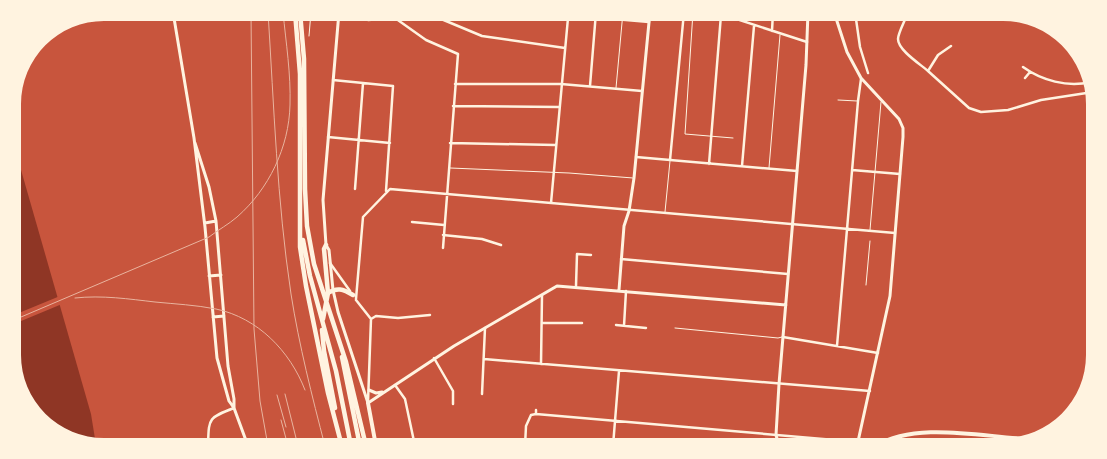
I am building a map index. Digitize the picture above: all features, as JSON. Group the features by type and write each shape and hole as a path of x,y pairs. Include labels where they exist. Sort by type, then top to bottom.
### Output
{"highway":[{"path":"296,21 300,74 300,247 328,393 340,438"},
{"path":"301,21 304,74 307,226 314,264 348,370 364,438"},
{"path":"300,221 310,276 336,370 349,438"},
{"path":"326,245 324,249 329,291 322,327 324,351 340,438"},
{"path":"329,291 340,289 354,297"},
{"path":"332,322 345,370 358,438"}],"main road":[{"path":"368,403 375,438"},
{"path":"894,438 901,435 925,432 1010,438"}],"street":[{"path":"175,21 194,138 205,223 212,317 218,364 229,401 234,408 245,438"},
{"path":"338,21 323,200 329,261 329,291 368,403"},
{"path":"399,21 426,40 458,54 443,248"},
{"path":"446,21 482,36 565,48"},
{"path":"550,203 567,21"},
{"path":"590,86 596,21"},
{"path":"618,290 624,226 629,211 634,178 649,22 640,21"},
{"path":"670,160 683,21"},
{"path":"708,164 720,21"},
{"path":"743,21 807,42"},
{"path":"772,31 773,21"},
{"path":"777,438 779,384 808,21"},
{"path":"837,21 847,52 861,78 899,120 902,128 890,296 858,438"},
{"path":"856,21 860,47 868,73"},
{"path":"904,21 898,37 899,45 969,108 981,112 1008,110 1041,100 1085,93"},
{"path":"742,166 754,26"},
{"path":"928,71 938,55 951,46"},
{"path":"1023,67 1030,72 1071,85 1083,83"},
{"path":"1024,78 1030,72"},
{"path":"837,346 861,78"},
{"path":"333,80 393,86 386,192"},
{"path":"355,189 363,83"},
{"path":"455,84 561,84 642,91"},
{"path":"453,106 559,107"},
{"path":"328,137 390,143"},
{"path":"194,138 209,187 216,221 228,366 234,408"},
{"path":"450,143 556,145"},
{"path":"636,158 797,171"},
{"path":"852,170 900,174"},
{"path":"354,297 363,217 386,192 392,189 895,233"},
{"path":"205,223 216,221"},
{"path":"412,222 444,225"},
{"path":"443,235 482,239 501,245"},
{"path":"576,286 577,254 591,255"},
{"path":"621,259 788,274"},
{"path":"329,261 371,319 368,403"},
{"path":"209,276 221,275"},
{"path":"368,403 434,358 557,286 576,286 786,305"},
{"path":"624,326 626,291"},
{"path":"541,364 542,294"},
{"path":"371,319 376,316 398,318 430,315"},
{"path":"212,317 224,316"},
{"path":"542,323 582,323"},
{"path":"616,325 646,328"},
{"path":"482,394 485,328"},
{"path":"783,337 878,353"},
{"path":"434,358 453,391 453,404"},
{"path":"484,359 870,392"},
{"path":"614,438 619,370"},
{"path":"395,385 405,400 413,438"},
{"path":"369,390 376,393 385,391"},
{"path":"208,438 209,425 212,419 216,415 234,408"},
{"path":"526,438 528,420 536,412 803,438"}],"lane":[{"path":"309,36 310,21"},
{"path":"616,89 622,21"},
{"path":"692,21 685,134 733,138"},
{"path":"769,169 780,34"},
{"path":"838,100 858,102"},
{"path":"870,231 881,100"},
{"path":"665,214 670,160"},
{"path":"449,168 634,178"},
{"path":"866,285 870,241"},
{"path":"675,328 783,337"}],"shaded area":[{"path":"21,170 91,414 95,437 78,433 58,424 35,401 23,371 21,354"}],"pier":[{"path":"60,296 62,304 21,321 21,312"}],"railway":[{"path":"251,21 254,329 260,401 267,438"},
{"path":"269,21 276,153 286,259 298,332 323,438"},
{"path":"21,317 209,237 234,220 259,194 281,152 289,121 290,82 284,21"},
{"path":"75,298 95,297 201,306 231,313 259,328 271,338 291,362 305,390"},
{"path":"285,394 296,438"},
{"path":"277,395 286,427"},
{"path":"281,420 286,438"}]}
